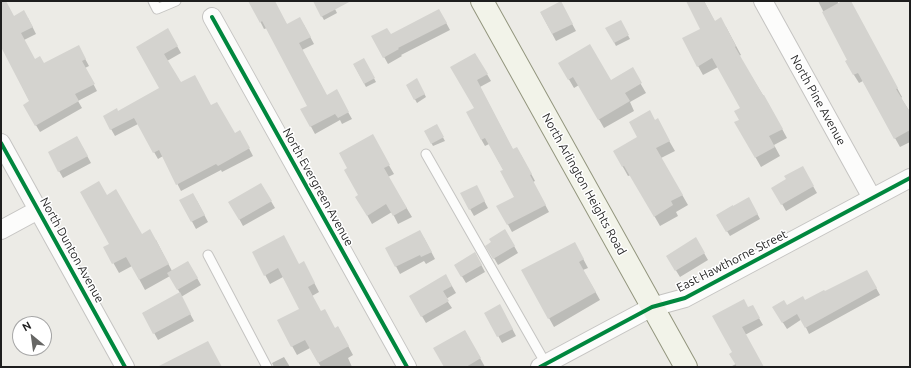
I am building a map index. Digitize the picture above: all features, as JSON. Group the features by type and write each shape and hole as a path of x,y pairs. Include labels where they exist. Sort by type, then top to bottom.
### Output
{"main road":[{"name":"North Arlington Heights Road","path":"482,1 686,367"}],"street":[{"name":"North Pine Avenue","path":"763,1 872,198"},
{"name":"North Evergreen Avenue","path":"212,17 407,367"},
{"name":"North Dunton Avenue","path":"1,143 125,367"},
{"name":"East Hawthorne Street","path":"543,365 652,307 685,298 910,178"},
{"path":"1,230 38,210"}],"lane":[{"path":"155,5 176,1"},
{"path":"426,154 543,365"},
{"path":"208,255 267,367"}],"building":[{"path":"1,1 6,1 14,16 24,10 33,27 21,33 35,59 40,56 44,63 79,45 86,59 82,61 95,84 75,94 79,101 35,126 23,105 29,101 1,47"},
{"path":"248,1 275,1 287,24 300,17 311,37 299,43 327,95 337,89 349,112 338,118 335,114 310,127 300,109 307,106 262,21 260,23"},
{"path":"313,1 351,1 321,17"},
{"path":"561,1 573,24 552,34 540,12"},
{"path":"686,1 704,1 715,21 721,17 736,46 735,47 783,129 769,136 775,147 755,158 734,122 739,120 734,111 740,108 712,58 697,67 682,38 700,29"},
{"path":"842,1 851,1 898,88 896,89 910,112 910,130 894,139 858,73 853,75 845,61 847,60 822,12"},
{"path":"439,9 447,23 398,48 399,49 383,58 371,36 387,28 391,34"},
{"path":"621,20 629,35 614,43 605,28"},
{"path":"168,28 178,46 164,54 181,82 195,75 211,105 217,102 235,133 240,130 250,148 218,166 216,164 176,185 159,150 153,153 134,118 110,130 103,116 117,108 118,111 159,88 136,47"},
{"path":"590,44 611,80 633,67 642,83 625,93 630,101 598,120 573,77 568,80 558,63"},
{"path":"475,53 488,74 477,80 513,149 517,147 532,174 530,175 546,205 507,225 496,206 514,197 500,171 503,170 485,138 481,140 466,112 474,108 450,67"},
{"path":"364,58 375,78 364,84 353,64"},
{"path":"417,78 425,94 414,100 406,85"},
{"path":"650,110 655,120 658,118 670,141 656,148 683,195 671,201 673,205 654,217 624,166 622,167 613,151 637,137 629,122"},
{"path":"437,124 444,137 431,144 424,131"},
{"path":"373,134 390,165 384,168 407,208 393,216 386,204 367,216 355,197 358,195 344,170 347,168 339,153"},
{"path":"77,136 88,156 58,172 48,152"},
{"path":"803,166 814,186 781,205 771,188 786,179 784,176"},
{"path":"99,181 107,195 116,189 142,234 150,229 169,264 139,280 126,257 112,264 103,247 109,244 80,192"},
{"path":"261,183 272,201 239,220 228,202"},
{"path":"477,185 485,201 469,210 460,193"},
{"path":"193,193 205,215 191,222 179,200"},
{"path":"749,197 758,214 726,232 716,215"},
{"path":"505,229 515,246 493,259 485,246 491,242 489,239"},
{"path":"420,230 432,252 421,257 420,255 395,267 385,248"},
{"path":"284,235 299,264 304,261 315,283 308,287 321,311 325,309 335,328 338,326 349,346 318,363 305,340 291,347 277,320 299,309 278,268 264,276 252,252"},
{"path":"696,237 705,253 675,271 666,256"},
{"path":"575,242 584,259 579,262 596,292 548,319 521,270"},
{"path":"475,252 482,265 461,277 454,265"},
{"path":"188,261 198,278 177,290 167,273"},
{"path":"867,270 877,288 805,328 797,314 782,323 772,307 784,300 787,305 803,296 805,300"},
{"path":"446,274 452,286 443,291 449,301 421,317 409,296"},
{"path":"180,292 191,314 153,334 142,313"},
{"path":"744,299 748,307 753,305 760,318 742,327 764,367 737,367 729,354 732,352 712,316"},
{"path":"500,304 513,329 497,337 484,313"},
{"path":"465,330 481,358 466,367 444,367 433,348"},
{"path":"208,341 222,367 157,367"}],"cycle path":[{"path":"212,17 407,367"},
{"path":"1,143 125,367"},
{"path":"540,367 652,307 685,298 910,178"}]}
